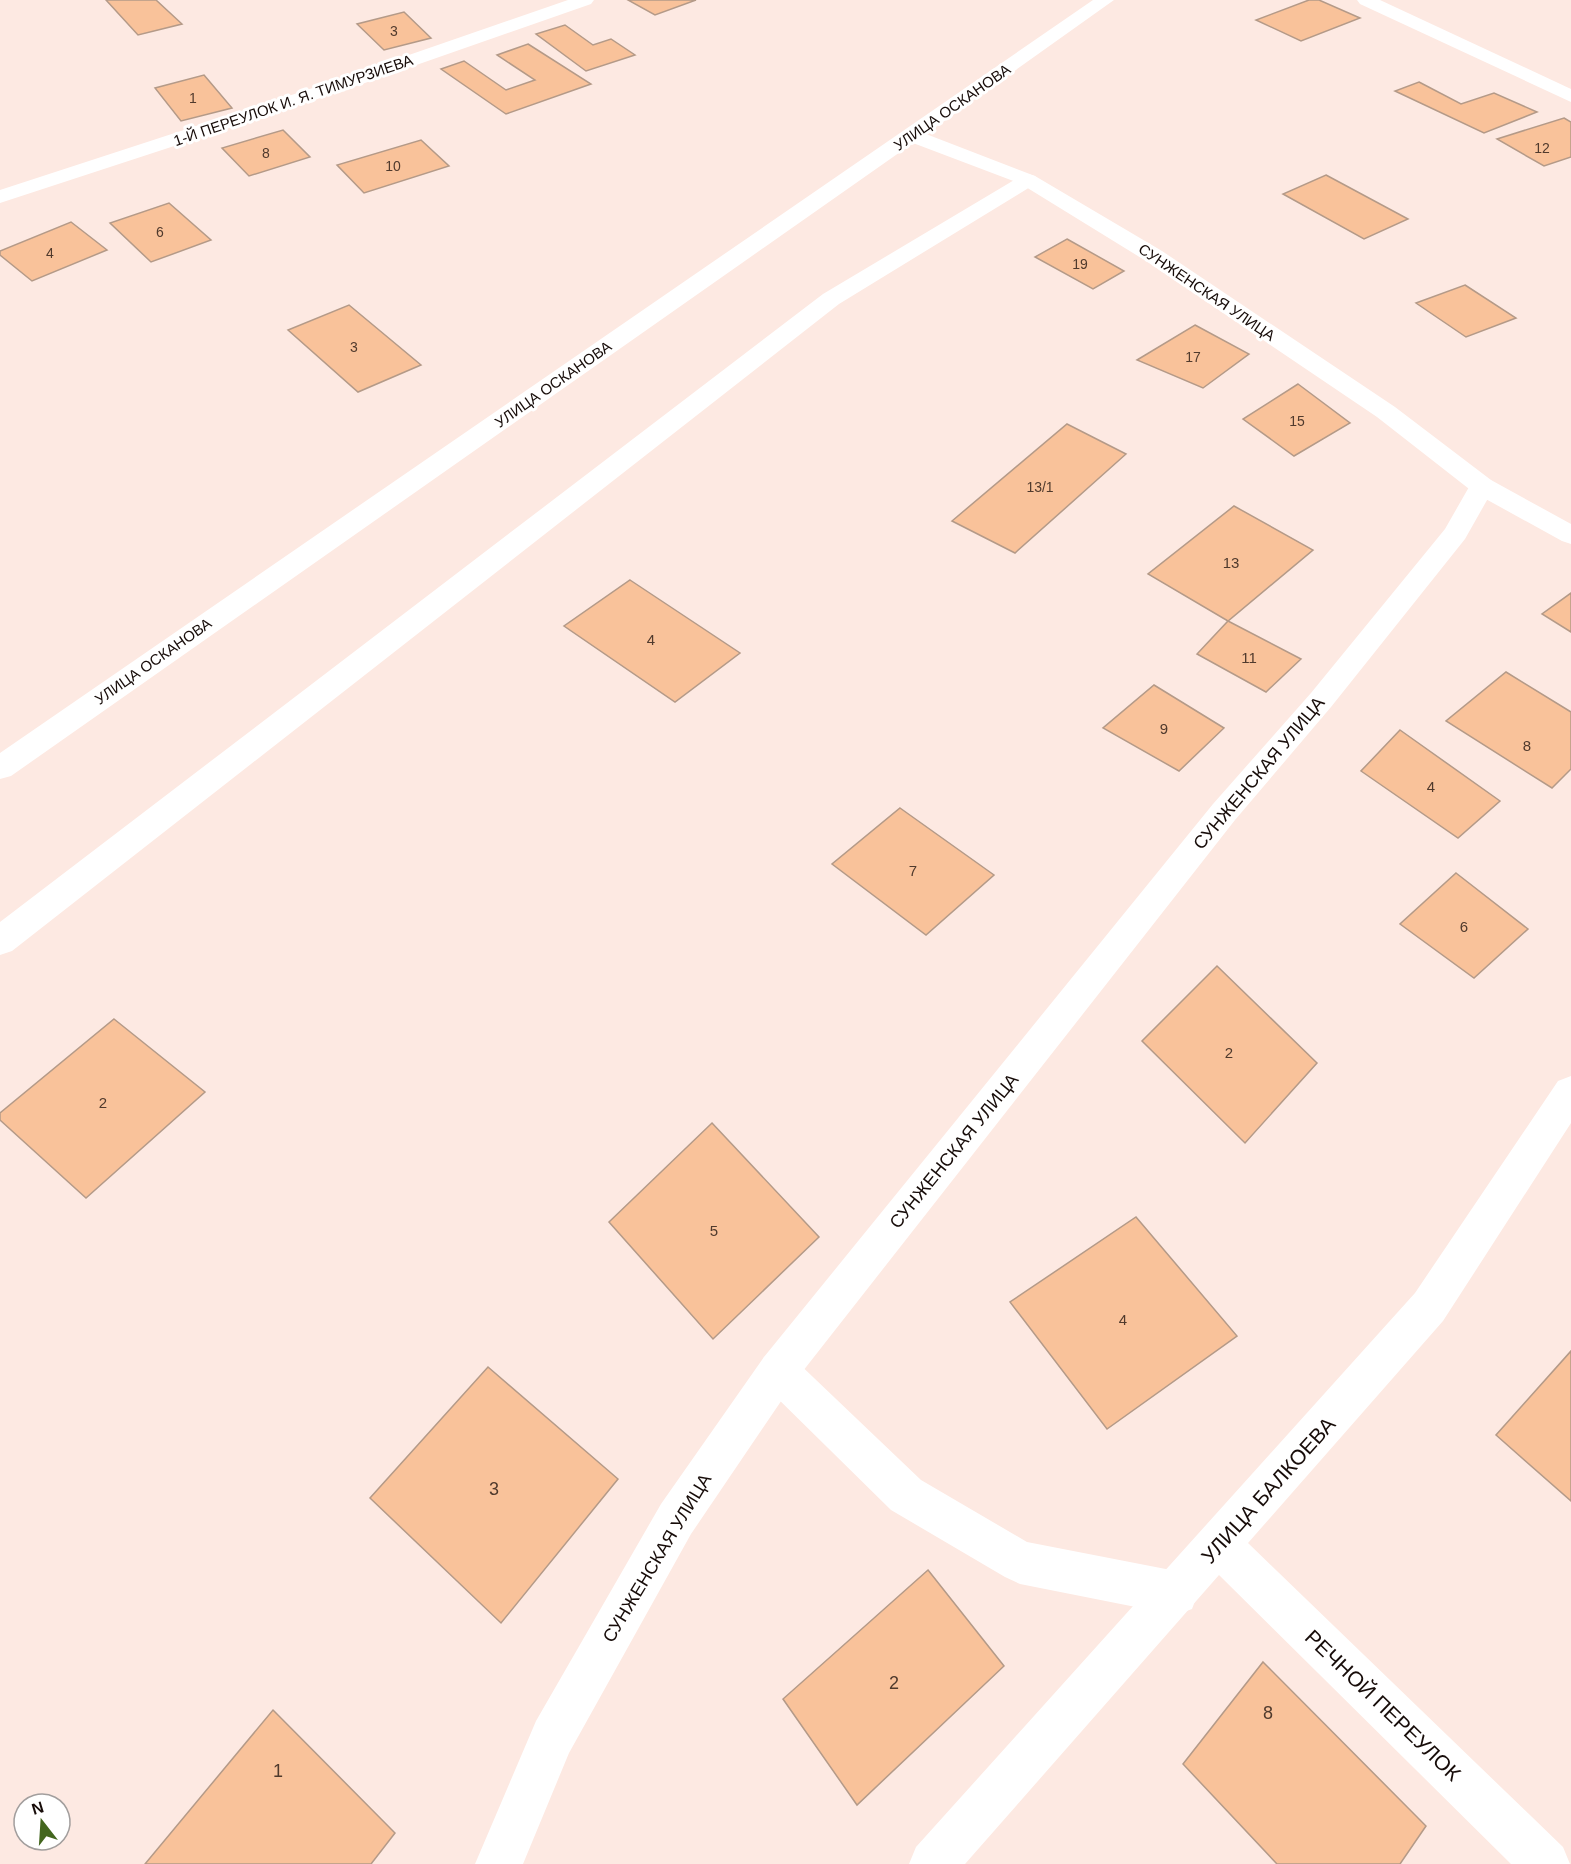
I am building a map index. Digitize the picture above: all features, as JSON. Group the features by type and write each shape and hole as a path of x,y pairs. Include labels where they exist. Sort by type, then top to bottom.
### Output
{"street":[{"name":"1-Й ПЕРЕУЛОК И. Я. ТИМУРЗИЕВА","path":"0,197 335,87 585,0"},
{"name":"УЛИЦА ОСКАНОВА","path":"0,768 1105,0"},
{"path":"1366,0 1571,96"},
{"name":"СУНЖЕНСКАЯ УЛИЦА","path":"911,135 1028,180 1154,256 1386,412 1482,486 1571,535"},
{"path":"0,941 831,299 1028,180"},
{"name":"СУНЖЕНСКАЯ УЛИЦА","path":"499,1864 558,1727 676,1519 778,1371 1224,812 1321,700 1456,533 1482,486"},
{"name":"УЛИЦА БАЛКОЕВА","path":"933,1864 1429,1307 1571,1092"},
{"path":"778,1371 906,1495 1020,1562 1176,1593"},
{"name":"РЕЧНОЙ ПЕРЕУЛОК","path":"1219,1545 1546,1864"}],"building":[{"path":"106,0 156,0 182,24 138,35"},
{"path":"628,0 696,0 655,15"},
{"path":"1309,0 1319,0 1360,18 1301,41 1256,20"},
{"path":"404,12 431,38 384,50 357,24"},
{"path":"565,25 593,45 611,39 635,55 586,71 536,34"},
{"path":"528,44 591,84 506,114 441,69 464,61 506,90 535,80 497,55"},
{"path":"204,75 232,108 181,121 155,88"},
{"path":"1419,82 1461,104 1494,93 1537,112 1484,133 1395,91"},
{"path":"1564,118 1571,122 1571,157 1544,166 1497,139"},
{"path":"283,130 310,157 249,176 222,148"},
{"path":"421,140 449,166 364,193 337,165"},
{"path":"1326,175 1408,219 1364,239 1283,194"},
{"path":"169,203 211,240 151,262 110,223"},
{"path":"71,222 107,250 32,281 0,255 0,251"},
{"path":"1067,239 1124,271 1093,289 1035,257"},
{"path":"1465,285 1516,318 1466,337 1416,303"},
{"path":"349,305 421,365 358,392 288,330"},
{"path":"1195,325 1249,354 1203,388 1137,360"},
{"path":"1298,384 1350,423 1294,456 1243,419"},
{"path":"1067,424 1126,454 1015,553 952,521"},
{"path":"1234,506 1313,550 1228,621 1148,574"},
{"path":"630,580 740,653 675,702 564,626"},
{"path":"1571,593 1571,632 1542,614"},
{"path":"1228,621 1301,659 1266,692 1197,654"},
{"path":"1506,672 1571,712 1571,769 1552,788 1446,721"},
{"path":"1154,685 1224,728 1179,771 1103,728"},
{"path":"1400,730 1500,801 1458,838 1361,771"},
{"path":"900,808 994,875 926,935 832,864"},
{"path":"1456,873 1528,929 1474,978 1400,924"},
{"path":"1217,966 1317,1063 1245,1143 1142,1041"},
{"path":"114,1019 205,1092 86,1198 0,1120 0,1113"},
{"path":"712,1123 819,1237 713,1339 609,1222"},
{"path":"1136,1217 1237,1336 1107,1429 1010,1302"},
{"path":"1571,1351 1571,1501 1496,1435"},
{"path":"488,1367 618,1479 501,1623 370,1498"},
{"path":"928,1570 1004,1666 857,1805 783,1699"},
{"path":"1263,1662 1426,1826 1400,1864 1277,1864 1183,1764"},
{"path":"273,1710 395,1833 371,1864 145,1864"}]}
